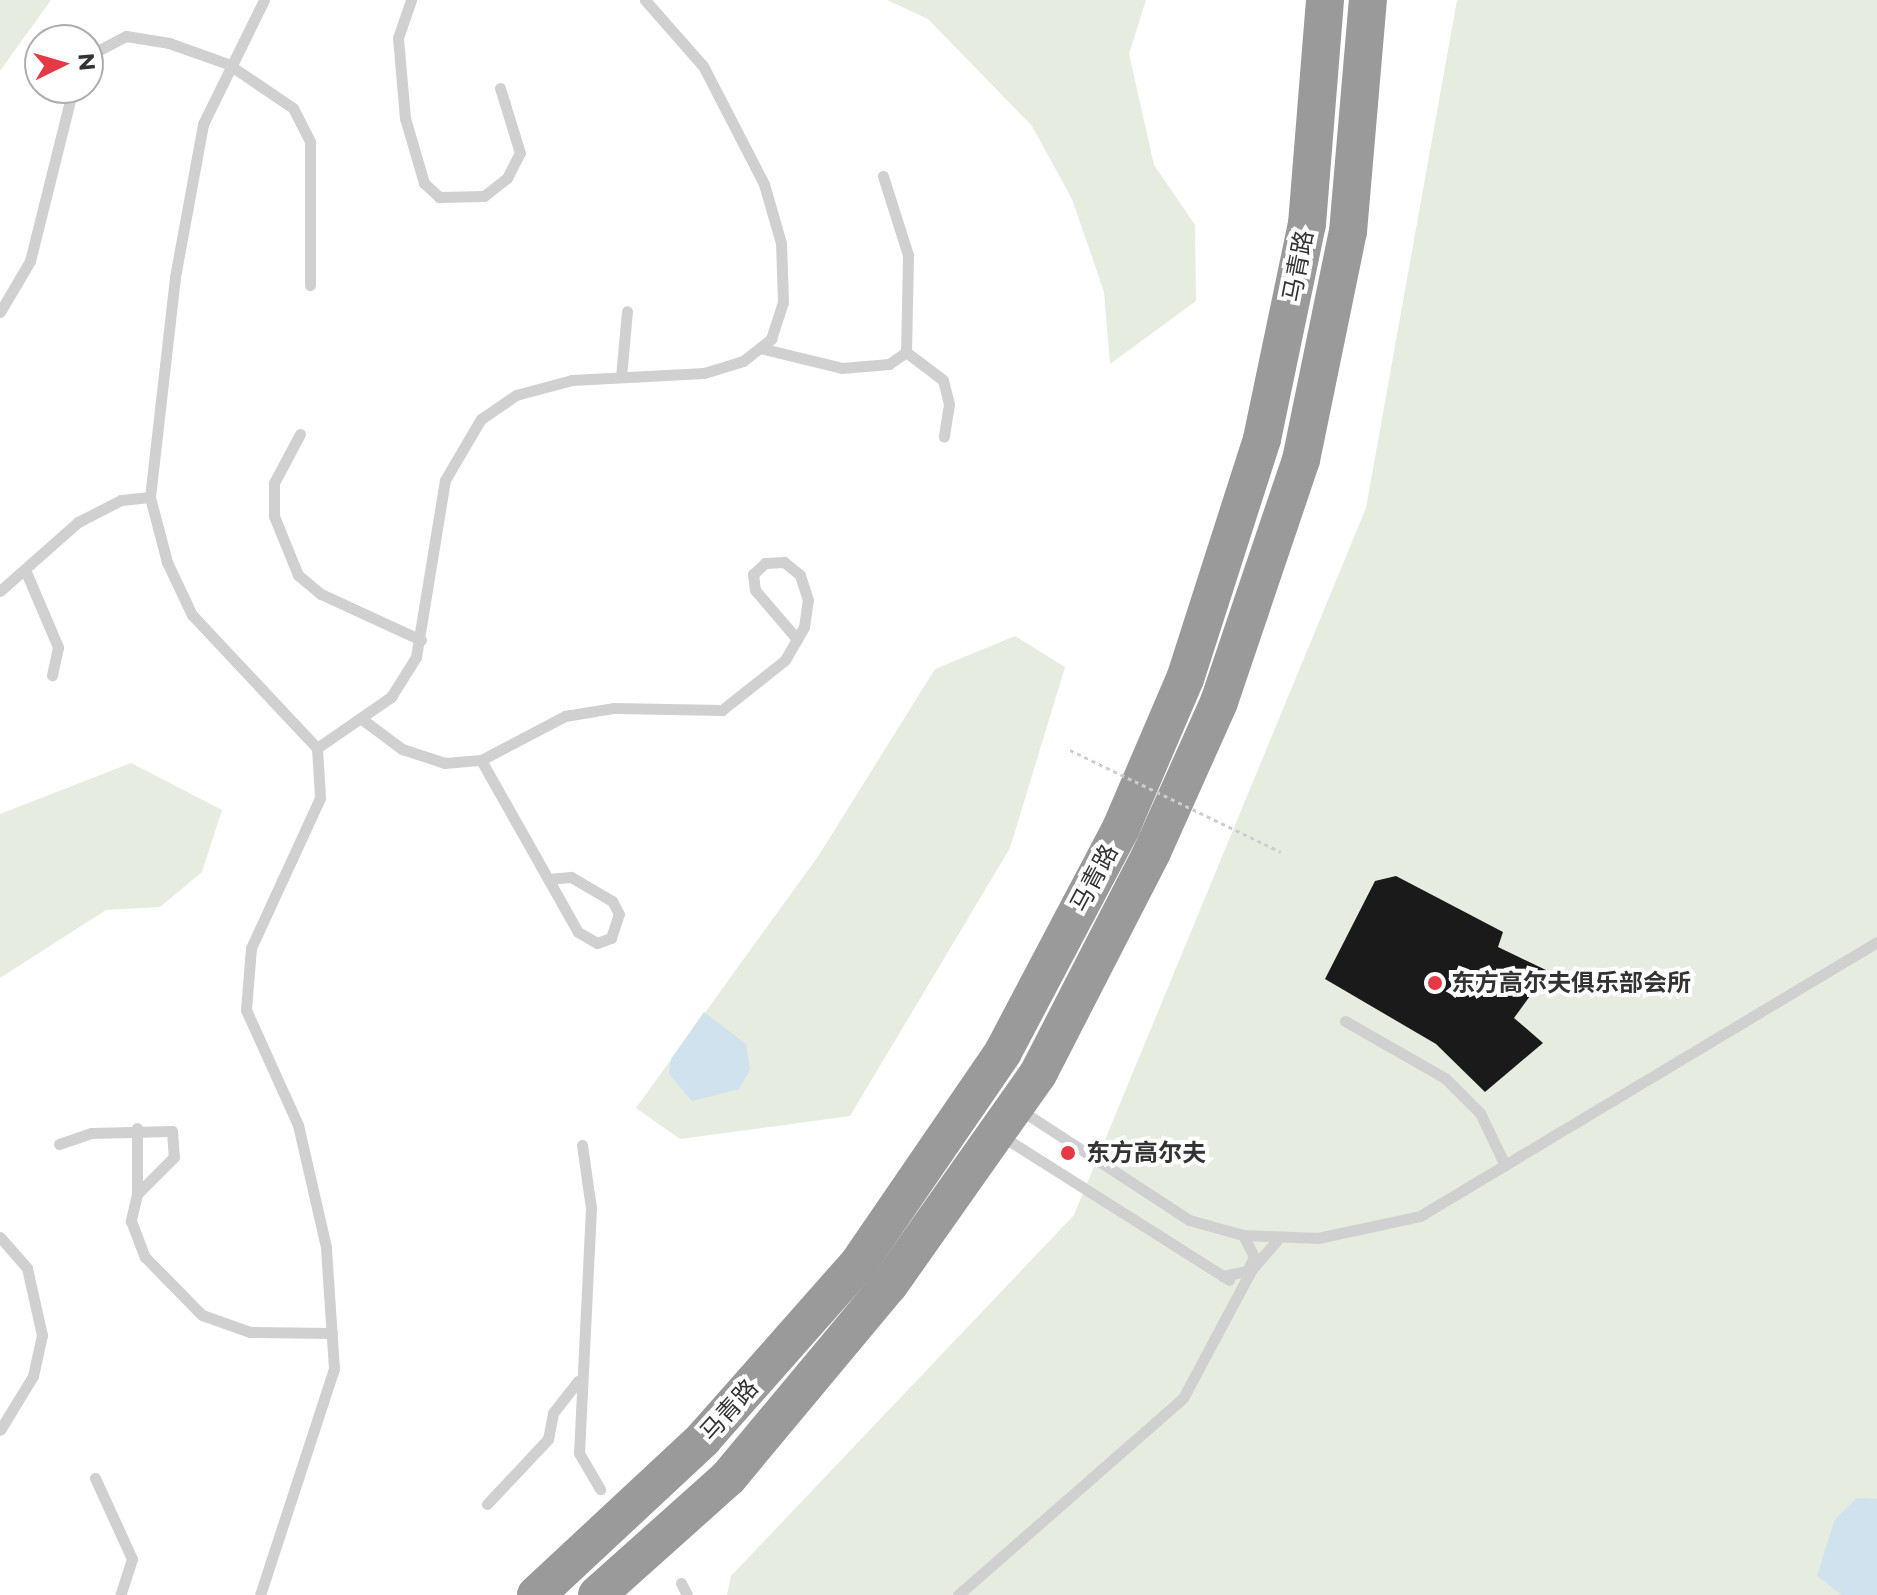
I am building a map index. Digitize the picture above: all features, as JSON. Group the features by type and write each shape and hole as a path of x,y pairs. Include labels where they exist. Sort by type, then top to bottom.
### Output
{"highway":[{"name":"马青路","path":"536,1595 703,1439 858,1264 1003,1052 1121,828 1185,679 1262,439 1307,224 1325,0"},
{"name":"马青路","path":"597,1595 728,1478 889,1285 1006,1119 1158,838 1219,702 1301,460 1348,232 1368,0"}],"lane":[{"path":"260,1595 334,1369 326,1247 298,1125 246,1010 251,948 320,798 317,748 192,615 167,562 150,497 175,277 203,124 228,64 264,0"},
{"path":"411,0 398,38 405,118 424,183 439,197 484,196 507,178 520,153 500,88"},
{"path":"317,748 363,720 391,697 421,640 445,480 481,419 516,395 572,380 704,373 760,348 771,339 783,302 781,243 764,184 703,66 645,0"},
{"path":"104,48 126,36 228,64 293,108 310,142 310,285"},
{"path":"0,312 30,261 69,104"},
{"path":"883,176 908,255 906,352"},
{"path":"621,377 627,311"},
{"path":"760,348 842,368 889,364 906,352"},
{"path":"906,352 943,380 949,404 944,437"},
{"path":"300,434 274,483 274,516 298,575 321,594 421,640"},
{"path":"0,591 26,572 78,522 121,500 150,497"},
{"path":"363,720 402,749 445,763 481,760 565,716 614,708 722,710 785,660 797,639 808,600 800,575 784,562 765,563 753,574 755,590 797,639"},
{"path":"26,572 58,647 52,675"},
{"path":"481,760 578,932 597,943 611,938 619,914 612,901 571,877 550,879"},
{"path":"1006,1119 1189,1220 1243,1235 1277,1240 1369,1231 1420,1216 1877,942"},
{"path":"1345,1021 1445,1078 1480,1113 1505,1165"},
{"path":"1006,1119 1241,1287"},
{"path":"137,1128 137,1194 131,1221 145,1257 202,1315 250,1332 332,1333"},
{"path":"59,1144 137,1128 172,1131 174,1157 137,1194"},
{"path":"582,1145 591,1208 578,1381 579,1453 600,1489"},
{"path":"1223,1276 1247,1271 1254,1257 1243,1235"},
{"path":"0,1237 27,1268 40,1300 42,1335 23,1399 0,1430"},
{"path":"958,1595 1183,1398 1241,1287 1277,1240"},
{"path":"487,1504 548,1439 553,1413 578,1381"},
{"path":"95,1478 132,1559 120,1595"},
{"path":"681,1583 687,1595"}],"path":[{"path":"1070,750 1281,852"}],"shaded area":[{"path":"0,0 51,0 34,24 24,24 24,38 0,71"},
{"path":"887,0 1146,0 1129,54 1154,165 1195,225 1196,301 1110,364 1104,292 1072,199 1032,126 928,19"},
{"path":"1457,0 1877,0 1877,1595 727,1595 731,1576 1074,1215 1366,508"},
{"path":"1015,636 1065,667 1010,848 850,1116 680,1139 636,1108 819,855 935,669"},
{"path":"131,763 222,810 202,872 160,907 106,910 0,978 0,814"}],"water":[{"path":"704,1012 746,1044 750,1070 739,1089 692,1101 669,1074 671,1059"},
{"path":"1857,1498 1877,1499 1877,1595 1842,1595 1817,1576 1835,1519"}],"building":[{"name":"东方高尔夫俱乐部会所","path":"1396,876 1503,932 1498,947 1548,971 1514,1018 1543,1043 1485,1092 1436,1044 1325,979 1375,881"}],"place":[{"name":"东方高尔夫俱乐部会所","path":"1435,983"},
{"name":"东方高尔夫","path":"1068,1153"}]}
